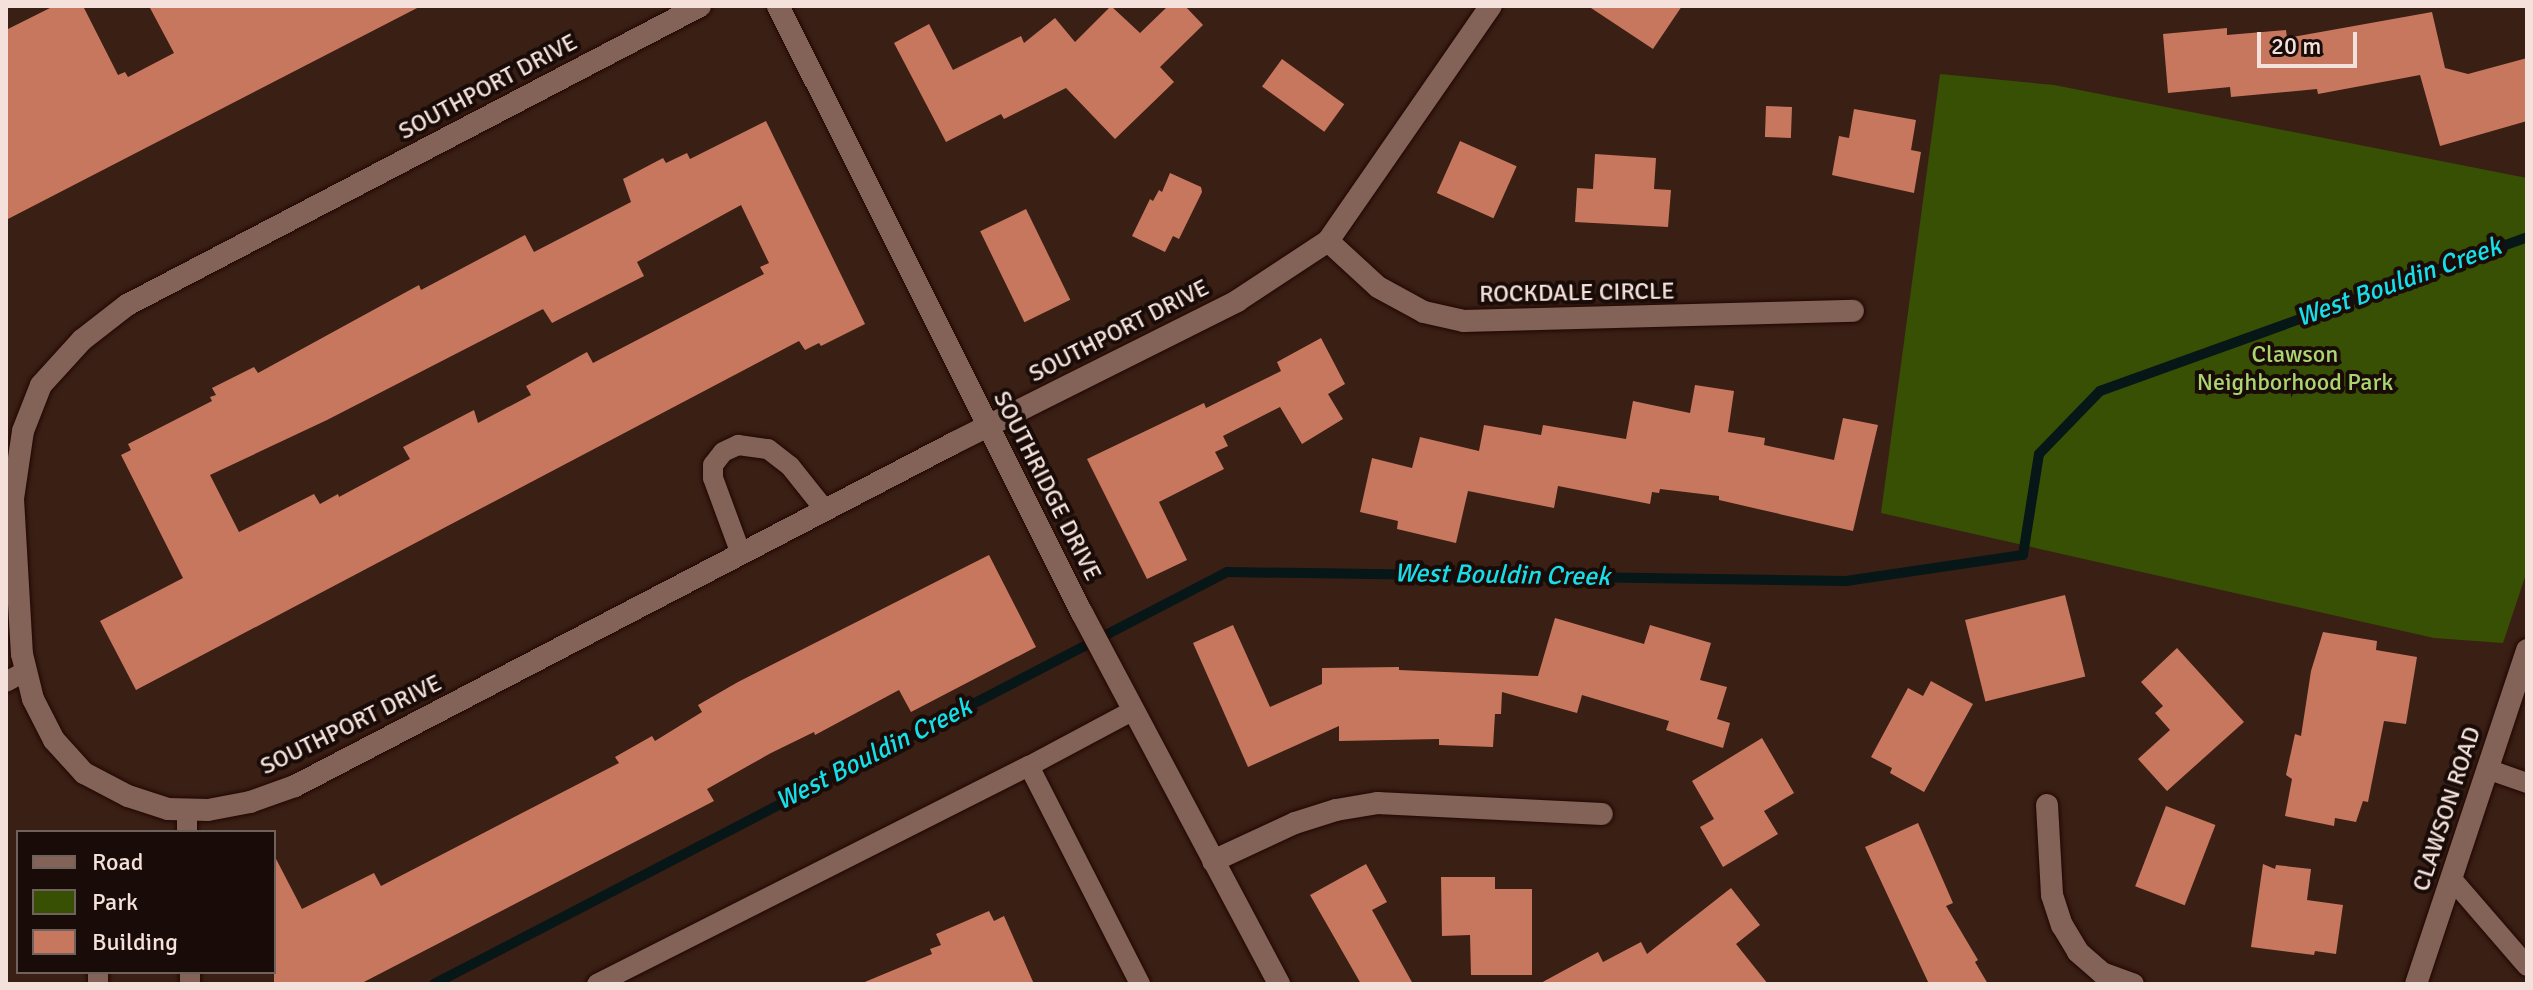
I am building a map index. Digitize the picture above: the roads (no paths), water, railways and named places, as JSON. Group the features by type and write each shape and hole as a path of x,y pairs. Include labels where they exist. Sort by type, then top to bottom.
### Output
{"street":[{"name":"SOUTHPORT DRIVE","path":"700,6 127,305 82,340 41,385 23,431 13,499 22,654 16,676 33,699 54,740 84,773 128,796 168,809 187,821 208,810 250,802 295,786 987,426 1237,301 1328,241 1491,6"},
{"name":"SOUTHRIDGE DRIVE","path":"778,6 1082,613 1279,984"},
{"name":"ROCKDALE CIRCLE","path":"1328,241 1378,287 1424,312 1464,321 1853,311"},
{"name":"CLAWSON ROAD","path":"2416,984 2527,650"},
{"path":"1213,861 1295,823 1336,810 1378,803 1602,814"},
{"path":"2047,805 2052,895 2062,925 2078,952 2102,973 2133,984"}],"lane":[{"path":"741,554 713,478 713,465 723,452 738,445 768,449 790,466 825,510"},
{"path":"597,984 1134,710"},
{"path":"1029,766 1140,984"},
{"path":"2487,769 2527,783"},
{"path":"2451,878 2527,966"}],"waterway":[{"name":"West Bouldin Creek","path":"434,984 1227,572 1846,581 2023,555 2039,454 2100,391 2527,237"}],"park label":[{"name":"Clawson Neighborhood Park","path":"2295,369"}]}
